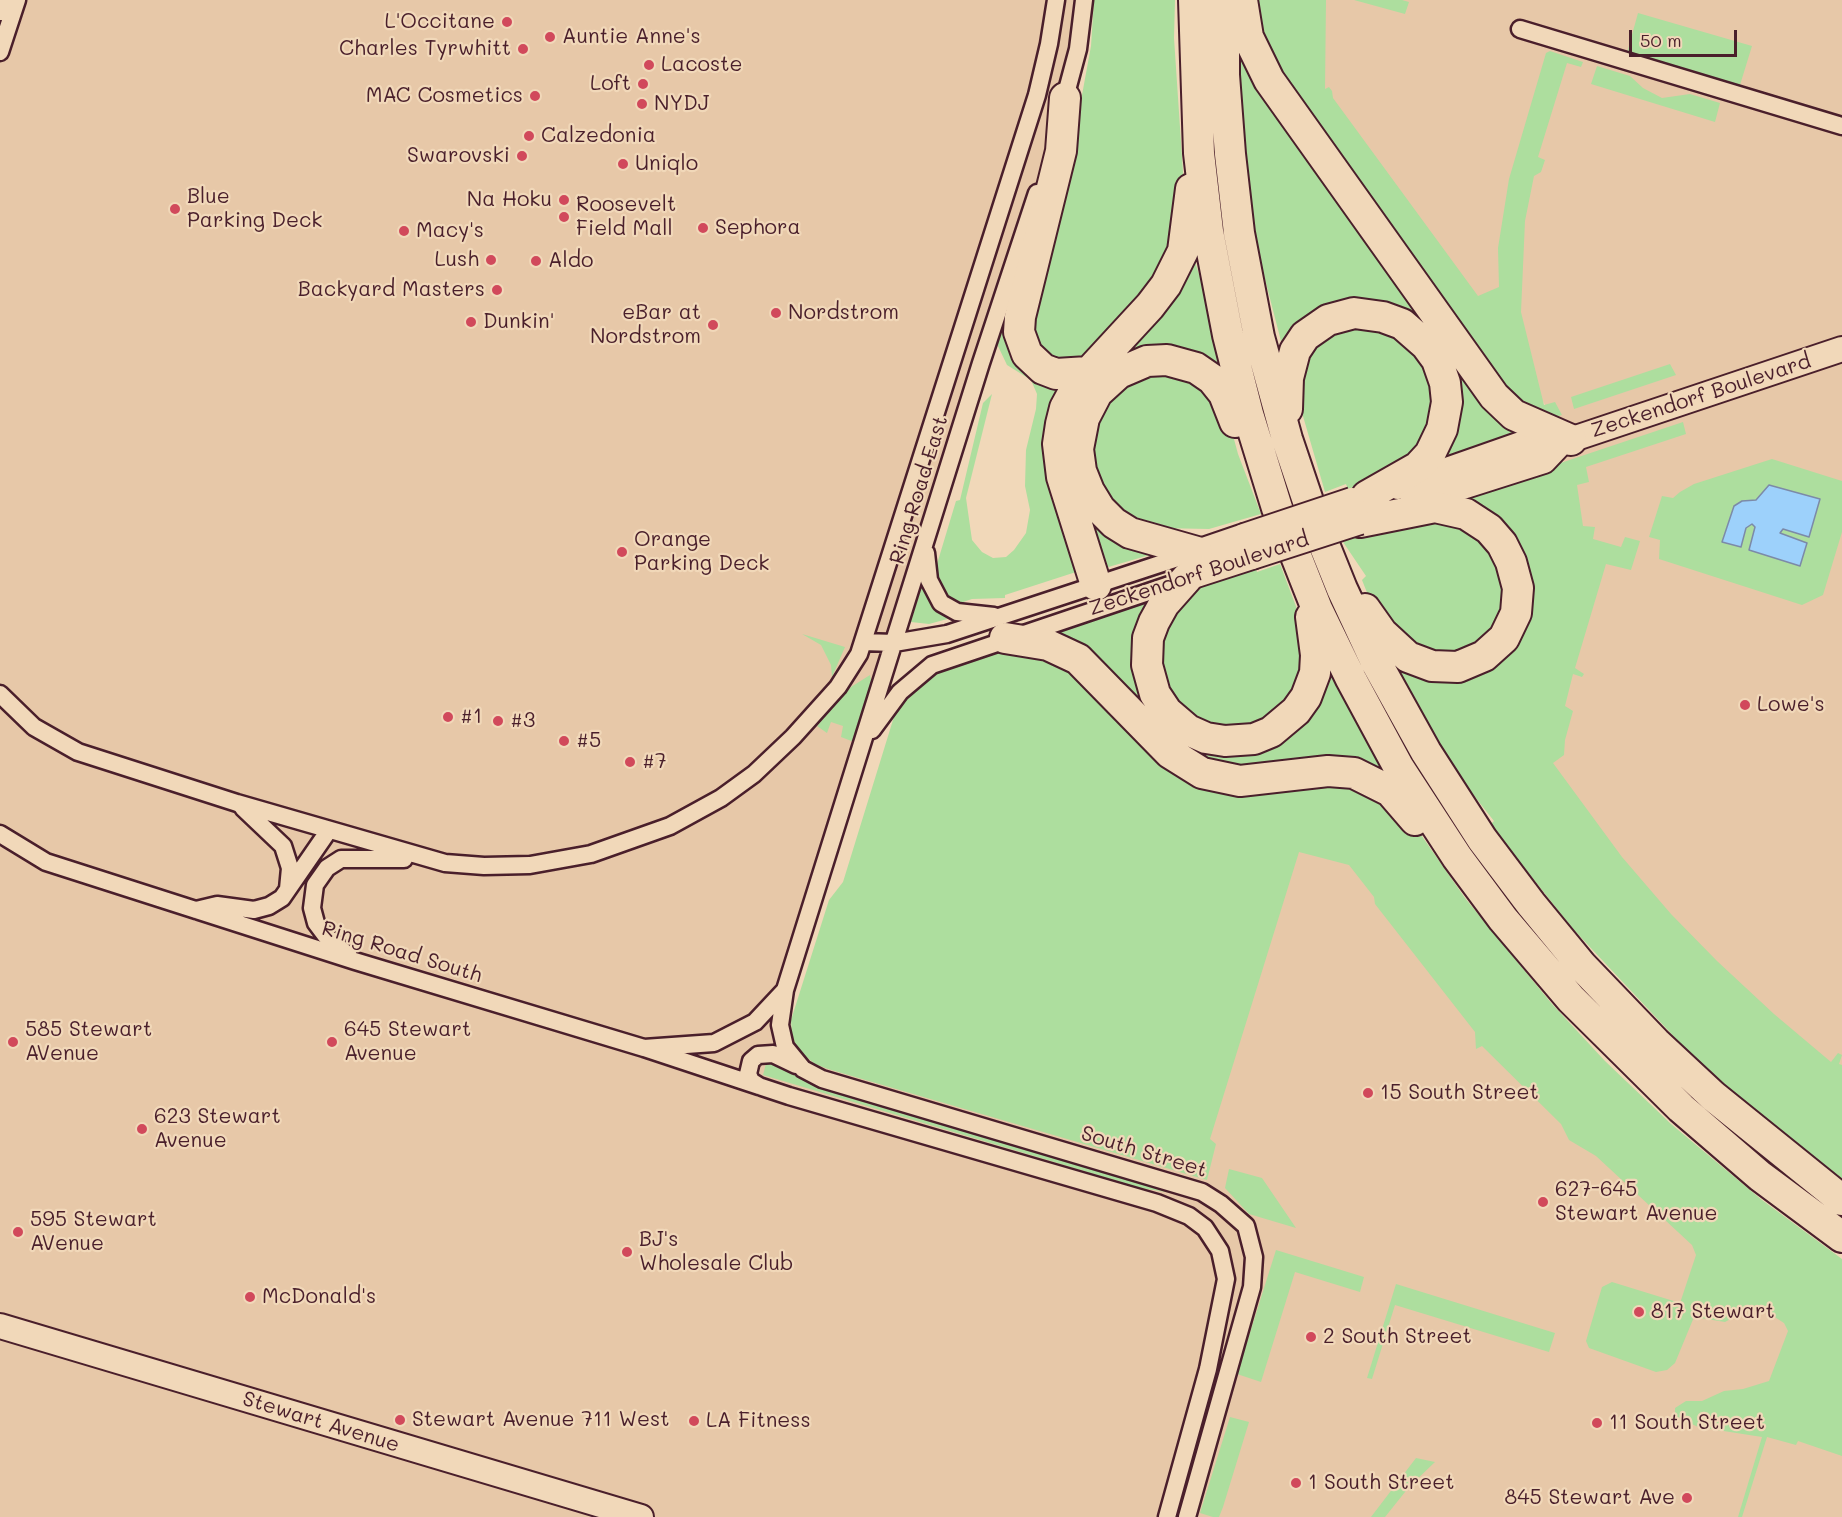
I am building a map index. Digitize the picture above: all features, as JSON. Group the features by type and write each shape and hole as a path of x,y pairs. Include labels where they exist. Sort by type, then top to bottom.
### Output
{"highway":[{"path":"1194,0 1197,126 1208,231 1222,309 1238,379 1270,489 1307,584 1342,662 1394,758 1474,880 1571,999 1643,1073 1760,1176 1842,1237"},
{"path":"1224,0 1226,101 1239,233 1259,337 1287,439 1325,549 1376,662 1413,730 1476,829 1531,904 1606,992 1674,1061 1754,1131 1842,1200"},
{"path":"1242,0 1248,37 1269,80 1494,396 1514,415 1566,442"},
{"path":"1065,98 1061,151 1022,309 1019,332 1027,354 1043,369 1062,374 1088,372"},
{"path":"1096,585 1066,489 1059,454 1059,434 1065,408 1088,372 1155,301 1179,262 1189,218 1197,126"},
{"path":"1287,439 1289,367 1295,351 1311,331 1328,320 1354,313 1383,317 1411,330 1426,345 1441,368 1447,402 1444,422 1434,446 1424,461 1360,506"},
{"path":"1270,489 1234,420 1224,394 1205,373 1178,361 1156,360 1137,364 1112,378 1092,402 1081,429 1079,460 1089,491 1106,516 1130,533 1192,565 1164,604 1151,630 1146,655 1148,673 1155,694 1174,719 1197,734 1225,741 1254,739 1271,732 1289,718 1306,697 1315,673 1316,655 1307,584"},
{"path":"1325,549 1376,627 1408,657 1432,666 1458,667 1476,661 1498,645 1513,622 1518,588 1508,554 1489,529 1466,514 1435,507 1360,506"},
{"path":"1003,628 1078,659 1170,753 1202,773 1240,781 1328,771 1354,773 1370,778 1397,797 1417,824 1474,880"}],"main road":[{"name":"Zeckendorf Boulevard","path":"1192,565 1360,506 1544,461 1566,442 1842,349"},
{"name":"Stewart Avenue","path":"0,1326 641,1517"}],"street":[{"path":"0,12 4,0"},
{"path":"0,52 17,0"},
{"name":"Ring Road East","path":"426,860 484,866 551,862 613,848 670,826 722,798 754,774 782,749 838,687 853,666 863,642 1037,94 1049,44 1056,0"},
{"name":"Ring Road East","path":"785,990 1065,98 1078,49 1084,0"},
{"path":"1520,29 1842,126"},
{"path":"926,544 929,580 941,603 957,612 1003,628"},
{"name":"Zeckendorf Boulevard","path":"863,642 894,643 1003,628 1192,565"},
{"name":"Zeckendorf Boulevard","path":"863,743 900,692 923,670 1003,628 1096,585 1192,565"},
{"path":"0,694 34,727 78,752 426,860"},
{"path":"237,803 284,846 290,868 288,890"},
{"path":"195,910 217,905 254,910 269,906 282,898 329,830"},
{"name":"Ring Road South","path":"0,834 34,856 195,910 644,1048 714,1043 750,1026 785,990"},
{"path":"0,847 34,856"},
{"path":"355,961 325,935 313,916 313,892 322,873 336,861 348,858 426,860"},
{"name":"South Street","path":"785,990 780,1025 785,1047 803,1069"},
{"path":"644,1048 763,1088 1157,1203 1189,1216 1199,1218 1211,1216 1218,1208 1215,1200"},
{"name":"South Street","path":"763,1088 752,1081 748,1074 751,1061 758,1054 773,1054 822,1078 1202,1192 1245,1226 1254,1257 1252,1287 1187,1517"},
{"path":"1167,1517 1217,1332 1226,1279 1224,1262 1211,1235 1189,1216"},
{"path":"1224,1262 1239,1271 1254,1257"}],"shaded area":[{"path":"0,0 1084,0 1072,74 785,990 757,1018 801,1030 1297,850 1351,863 1797,1327 1842,1451 1842,1517 0,1517 0,847 25,854 0,835"},
{"path":"1314,0 1842,0 1842,1096 1536,776 1577,551 1561,443 1546,406 1323,87"}],"green space":[{"path":"1094,0 1175,0 1174,38 1184,187 1180,227 1152,289 1076,365 1036,354 1029,306 1082,95 1091,46"},
{"path":"1250,0 1326,0 1325,89 1329,87 1332,91 1333,98 1478,296 1499,287 1498,248 1509,179 1546,53 1550,51 1583,62 1581,67 1567,63 1538,157 1545,160 1541,172 1534,176 1525,221 1521,312 1544,405 1555,402 1562,415 1555,417 1506,398 1269,63"},
{"path":"1354,0 1402,0 1409,2 1405,14"},
{"path":"1638,13 1752,46 1740,85 1627,53"},
{"path":"1238,38 1520,432 1439,460 1454,410 1397,313 1364,299 1283,349 1258,252 1245,163"},
{"path":"1597,66 1630,76 1643,88 1662,98 1690,94 1720,103 1715,122 1591,84"},
{"path":"1190,247 1211,310 1222,368 1129,358 1120,347"},
{"path":"1006,312 1065,378 1080,561 1076,572 1005,595 1005,598 972,599 960,603 949,599 940,590 937,564 956,501 960,500 983,403 992,394 966,498 972,540 982,552 993,558 1006,557 1026,533 1030,510 1025,486 1026,450 1036,409 1037,394 1031,380 1007,365 997,344"},
{"path":"1384,322 1437,373 1431,437 1388,475 1348,489 1346,484 1325,492 1296,392 1307,344 1323,329"},
{"path":"1670,364 1676,375 1574,409 1571,397"},
{"path":"1173,365 1224,402 1238,454 1261,514 1209,529 1158,528 1123,518 1094,483 1088,429 1110,386"},
{"path":"1683,422 1686,434 1586,467 1589,482 1577,485 1583,526 1595,527 1593,539 1621,547 1625,537 1640,541 1631,570 1606,564 1575,668 1584,674 1582,677 1573,674 1565,706 1573,711 1565,740 1564,755 1553,763 1622,857 1671,914 1717,961 1774,1014 1831,1062 1838,1053 1842,1055 1839,1064 1842,1065 1842,1179 1744,1102 1680,1043 1573,929 1491,824 1494,821 1456,773 1390,653 1441,673 1526,605 1465,503 1465,495"},
{"path":"1772,459 1842,481 1842,532 1823,595 1802,605 1659,559 1660,540 1649,537 1662,496 1673,498 1694,484"},
{"path":"1418,511 1491,538 1511,605 1474,653 1420,654 1374,610 1362,580 1366,576 1343,542"},
{"path":"1097,516 1153,554 1105,568 1086,522"},
{"path":"1254,564 1257,572 1280,564 1303,625 1309,648 1293,703 1248,730 1196,722 1158,684 1157,632 1191,587"},
{"path":"923,582 951,618 929,624 911,622"},
{"path":"1152,598 1160,710 1245,743 1329,671 1389,772 1253,772 1210,766 1054,633"},
{"path":"802,634 845,647 832,677 831,665 821,645"},
{"path":"1003,647 1050,653 1173,763 1346,776 1410,819 1465,898 1552,1004 1605,1061 1671,1124 1762,1200 1842,1259 1842,1456 1798,1441 1796,1445 1767,1437 1742,1517 1738,1517 1762,1437 1698,1427 1675,1416 1675,1408 1686,1401 1702,1401 1724,1391 1743,1389 1769,1381 1788,1331 1784,1323 1756,1305 1725,1322 1694,1317 1675,1363 1667,1370 1656,1372 1589,1348 1586,1341 1602,1287 1612,1282 1680,1303 1696,1255 1692,1245 1596,1156 1569,1140 1561,1124 1482,1046 1476,1049 1475,1032 1375,904 1374,897 1349,865 1299,852 1210,1139 1216,1144 1207,1180 828,1069 815,1064 799,1051 792,1037 791,1020 829,900 843,882 897,707 906,693 944,666"},
{"path":"870,675 872,686 854,742 841,737 843,726 831,722 827,733 817,726 851,687"},
{"path":"767,1060 1185,1195 1141,1188 763,1075"},
{"path":"1229,1169 1262,1178 1296,1228 1249,1214 1225,1188"},
{"path":"1276,1250 1364,1277 1360,1292 1295,1272 1261,1382 1237,1374"},
{"path":"1396,1284 1555,1333 1549,1352 1395,1305 1372,1379 1367,1378"},
{"path":"1230,1417 1249,1422 1223,1507 1219,1517 1213,1517 1200,1513"},
{"path":"1416,1458 1435,1462 1409,1487 1385,1517 1371,1517"}],"water":[{"path":"1769,485 1820,499 1809,537 1783,529 1780,533 1807,543 1800,566 1749,550 1755,527 1752,524 1746,528 1741,547 1722,542 1734,506 1742,501 1756,500"}],"place":[{"name":"L'Occitane","path":"507,22"},
{"name":"Auntie Anne's","path":"550,37"},
{"name":"Charles Tyrwhitt","path":"523,49"},
{"name":"Lacoste","path":"649,65"},
{"name":"Loft","path":"643,84"},
{"name":"MAC Cosmetics","path":"535,96"},
{"name":"NYDJ","path":"642,104"},
{"name":"Calzedonia","path":"529,136"},
{"name":"Swarovski","path":"522,156"},
{"name":"Uniqlo","path":"623,164"},
{"name":"Na Hoku","path":"564,200"},
{"name":"Blue Parking Deck","path":"175,209"},
{"name":"Roosevelt Field Mall","path":"564,217"},
{"name":"Sephora","path":"703,228"},
{"name":"Macy's","path":"404,231"},
{"name":"Lush","path":"491,260"},
{"name":"Aldo","path":"536,261"},
{"name":"Backyard Masters","path":"497,290"},
{"name":"Nordstrom","path":"776,313"},
{"name":"Dunkin'","path":"471,322"},
{"name":"eBar at Nordstrom","path":"713,325"},
{"name":"Orange Parking Deck","path":"622,552"},
{"name":"Lowe's","path":"1745,705"},
{"name":"#1","path":"448,717"},
{"name":"#3","path":"498,721"},
{"name":"#5","path":"564,741"},
{"name":"#7","path":"630,762"},
{"name":"585 Stewart AVenue","path":"13,1042"},
{"name":"645 Stewart Avenue","path":"332,1042"},
{"name":"15 South Street","path":"1368,1093"},
{"name":"623 Stewart Avenue","path":"142,1129"},
{"name":"627-645 Stewart Avenue","path":"1543,1202"},
{"name":"595 Stewart AVenue","path":"18,1232"},
{"name":"BJ's Wholesale Club","path":"627,1252"},
{"name":"McDonald's","path":"250,1297"},
{"name":"817 Stewart","path":"1639,1312"},
{"name":"2 South Street","path":"1311,1337"},
{"name":"Stewart Avenue 711 West","path":"400,1420"},
{"name":"LA Fitness","path":"694,1421"},
{"name":"11 South Street","path":"1597,1423"},
{"name":"1 South Street","path":"1296,1483"},
{"name":"845 Stewart Ave","path":"1687,1498"}]}
